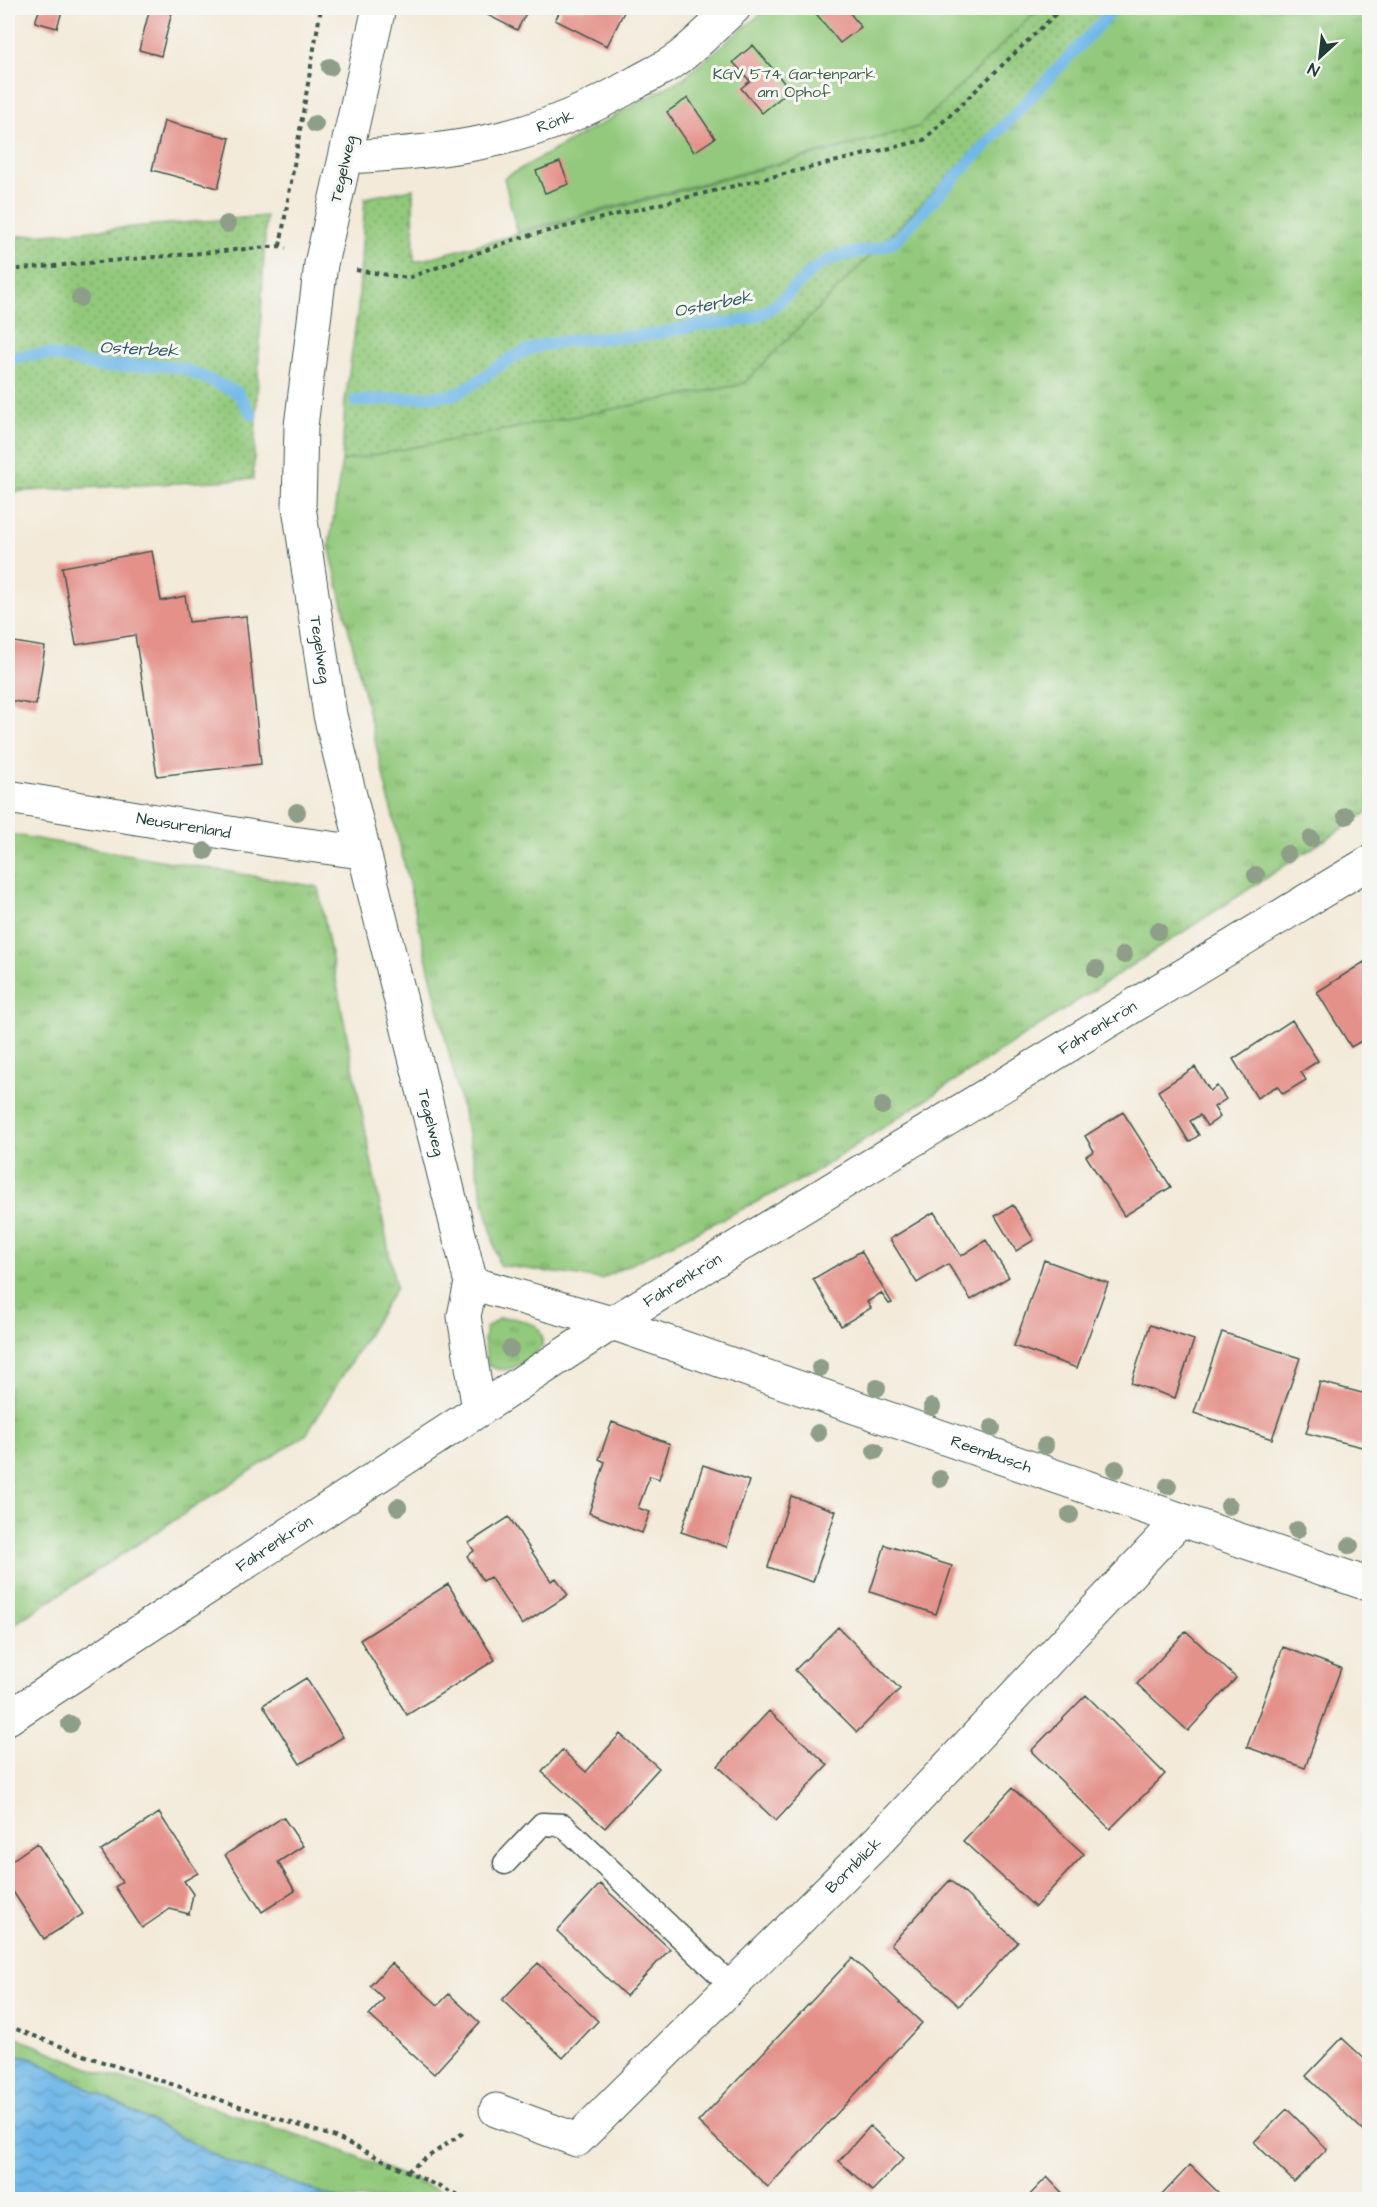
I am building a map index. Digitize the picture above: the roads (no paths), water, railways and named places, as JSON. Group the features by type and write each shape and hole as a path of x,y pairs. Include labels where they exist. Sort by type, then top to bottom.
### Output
{"street":[{"name":"Tegelweg","path":"379,8 321,264 301,426 299,507 330,715 362,852 471,1283 464,1316 479,1410"},
{"name":"Rönk","path":"346,157 430,152 488,143 537,130 600,104 679,58 734,8"},
{"name":"Neusurenland","path":"8,797 278,842 362,852"},
{"name":"Fahrenkrön","path":"8,1718 612,1323 1370,862"},
{"path":"471,1283 612,1323"},
{"name":"Reembusch","path":"612,1323 1370,1586"},
{"name":"Bornblick","path":"496,2110 577,2140 878,1841 1180,1520"}],"lane":[{"path":"505,1863 542,1824 563,1825 732,1986"}],"water":[{"path":"8,2055 31,2058 224,2160 340,2199 8,2199"}],"waterway":[{"name":"Osterbek","path":"355,401 453,395 515,356 540,346 580,340 655,334 739,321 762,313 781,300 823,263 841,256 878,248 896,240 1115,8"},
{"name":"Osterbek","path":"8,359 48,354 100,367 161,365 182,368 237,392 252,415"}],"park label":[{"name":"KGV 574 Gartenpark am Ophof","path":"794,83"}]}
